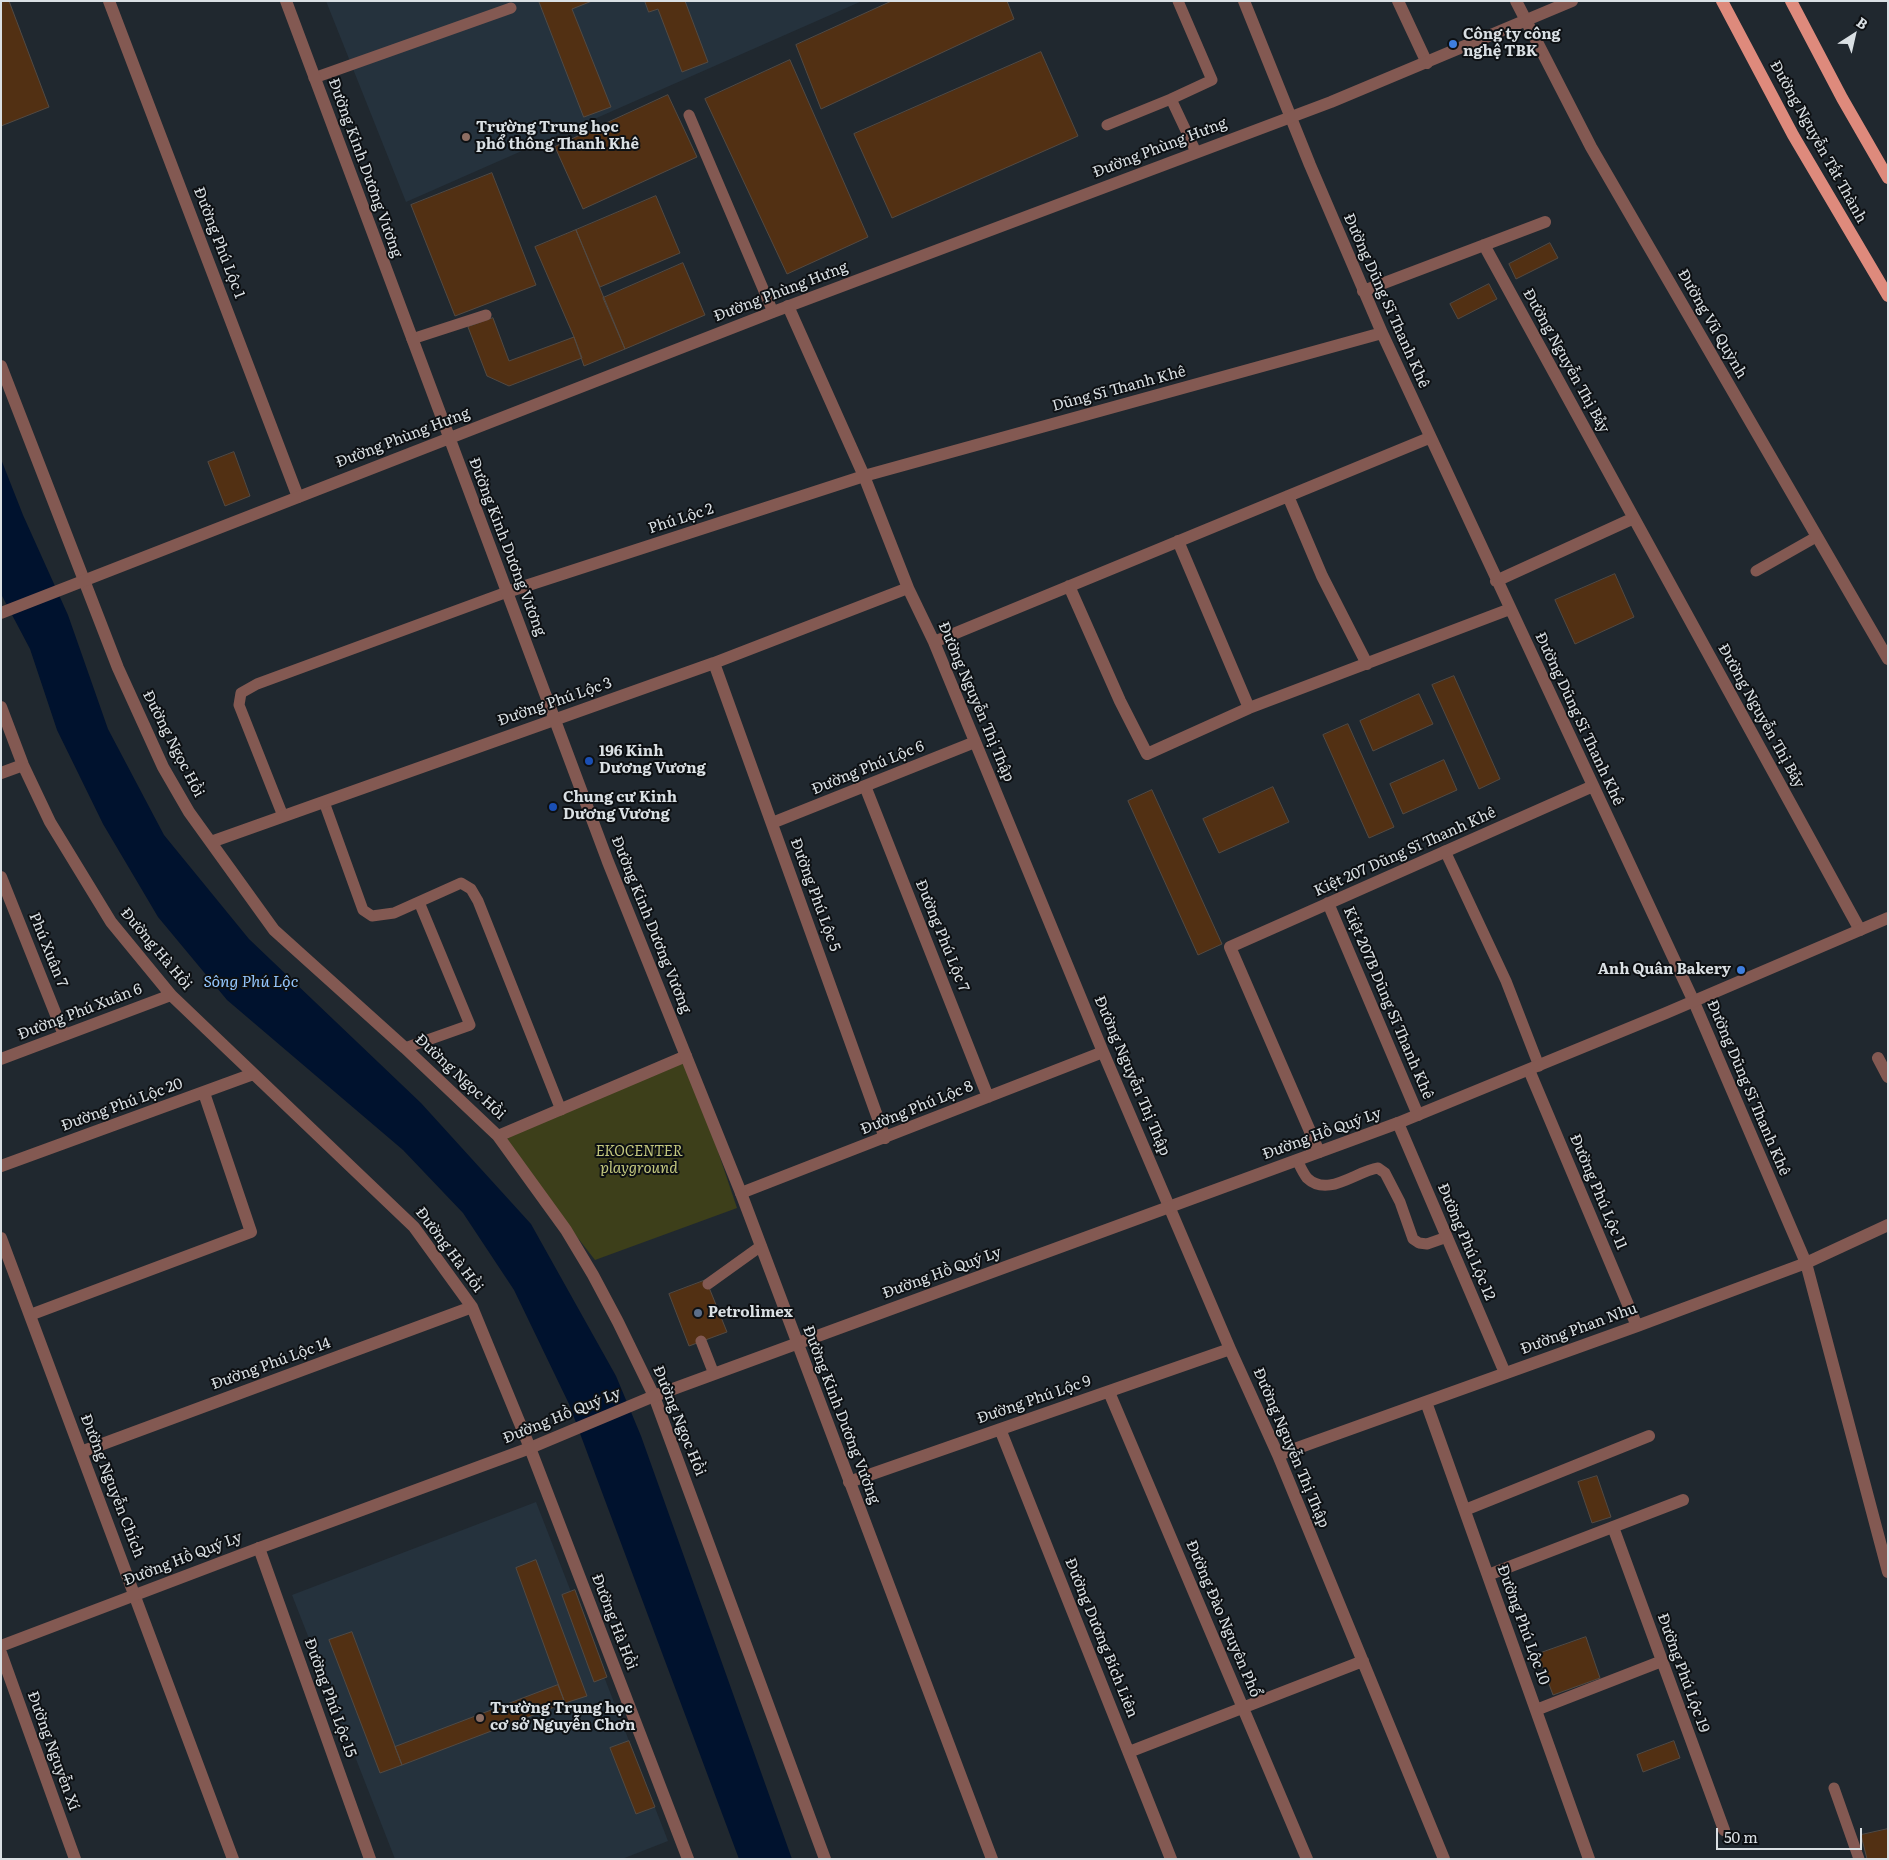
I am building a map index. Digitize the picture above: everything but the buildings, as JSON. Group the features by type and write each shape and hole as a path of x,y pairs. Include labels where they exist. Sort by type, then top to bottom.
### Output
{"main road":[{"name":"Đường Nguyễn Tất Thành","path":"1722,1 1793,135 1888,296"},
{"path":"1791,1 1842,98 1888,178"}],"street":[{"name":"Đường Phú Lộc 1","path":"109,1 298,497"},
{"name":"Đường Kinh Dương Vương","path":"286,1 608,862 741,1193 992,1859"},
{"name":"Đường Dũng Sĩ Thanh Khê","path":"1244,1 1363,291 1429,438 1694,1002 1806,1263 1888,1572"},
{"path":"1398,1 1427,63"},
{"name":"Đường Vũ Quỳnh","path":"1516,1 1591,147 1888,659"},
{"name":"Đường Phùng Hưng","path":"1,612 788,306 1291,117 1427,63 1572,1"},
{"path":"1363,291 1545,222"},
{"name":"Đường Nguyễn Thị Bảy","path":"1484,245 1860,930"},
{"name":"Đường Nguyễn Thị Thập","path":"788,306 864,476 908,588 934,642 1103,1052 1230,1349 1278,1455 1444,1859"},
{"name":"Dũng Sĩ Thanh Khê","path":"864,476 1382,333"},
{"name":"Đường Ngọc Hồi","path":"1,366 118,668 163,767 189,812 274,930 405,1048 498,1136 566,1230 614,1314 654,1396 826,1859"},
{"path":"934,642 1429,438"},
{"name":"Phú Lộc 2","path":"507,592 864,476"},
{"path":"1288,496 1322,576 1367,664"},
{"path":"1496,581 1634,518"},
{"path":"1178,541 1249,708"},
{"path":"1069,586 1116,692 1147,754 1249,708 1510,609"},
{"name":"Đường Phú Lộc 3","path":"211,842 714,663 908,588"},
{"name":"Đường Phú Lộc 5","path":"714,663 885,1138"},
{"name":"Đường Hà Hồi","path":"1,707 23,765 50,822 111,922 171,995 414,1227 472,1307 530,1448 688,1859"},
{"name":"Đường Phú Lộc 6","path":"772,823 975,742"},
{"path":"1,773 23,765"},
{"name":"Đường Phú Lộc 7","path":"865,786 988,1097"},
{"name":"Kiệt 207 Dũng Sĩ Thanh Khê","path":"1319,1152 1230,948 1592,786"},
{"name":"Phú Xuân 7","path":"1,877 64,1035"},
{"name":"Kiệt 207B Dũng Sĩ Thanh Khê","path":"1328,904 1418,1115"},
{"name":"Đường Hồ Quý Ly","path":"1,1646 135,1594 530,1448 654,1396 1398,1123 1694,1002 1888,918"},
{"name":"Đường Phú Xuân 6","path":"1,1059 171,995"},
{"name":"Đường Phú Lộc 8","path":"741,1193 1103,1052"},
{"path":"498,1136 686,1056"},
{"path":"1878,1058 1888,1077"},
{"name":"Đường Phú Lộc 11","path":"1534,1068 1637,1326"},
{"name":"Đường Phú Lộc 20","path":"1,1166 253,1074"},
{"path":"30,1315 251,1232 204,1093"},
{"name":"Đường Phú Lộc 12","path":"1398,1123 1504,1373"},
{"name":"Đường Phan Nhu","path":"1278,1455 1806,1263 1888,1225"},
{"name":"Đường Nguyễn Chích","path":"1,1238 233,1859"},
{"name":"Đường Phú Lộc 14","path":"81,1452 472,1307"},
{"name":"Đường Phú Lộc 9","path":"849,1482 1230,1349"},
{"name":"Đường Đào Nguyên Phổ","path":"1109,1392 1307,1859"},
{"name":"Đường Phú Lộc 10","path":"1426,1402 1589,1859"},
{"name":"Đường Dương Bích Liên","path":"1000,1429 1171,1859"},
{"path":"1465,1510 1650,1436"},
{"path":"1488,1575 1683,1500"},
{"name":"Đường Phú Lộc 19","path":"1613,1527 1724,1830"},
{"name":"Đường Phú Lộc 15","path":"258,1548 370,1859"},
{"name":"Đường Nguyễn Xí","path":"1,1653 75,1859"},
{"path":"1129,1752 1363,1661"},
{"path":"1536,1710 1662,1661"}],"lane":[{"path":"1107,125 1212,80 1178,1"},
{"path":"314,78 511,8"},
{"path":"1171,99 1196,152"},
{"path":"690,116 773,312"},
{"path":"412,339 486,315"},
{"path":"1756,570 1816,537"},
{"path":"283,816 239,705 241,693 257,684 507,592"},
{"path":"324,802 363,910 372,916 394,913 461,883 471,889 478,901 561,1110"},
{"path":"1445,852 1506,981 1534,1068"},
{"path":"405,1048 470,1025 419,902"},
{"path":"1297,1160 1306,1177 1313,1182 1327,1186 1370,1169 1378,1168 1385,1173 1400,1202 1413,1239 1419,1243 1426,1244 1446,1237"},
{"path":"708,1284 761,1246"},
{"path":"701,1341 714,1374"},
{"path":"1834,1788 1859,1859"}],"shaded area":[{"name":"Trường Trung học phổ thông Thanh Khê","path":"326,1 862,1 406,202"},
{"name":"Trường Trung học cơ sở Nguyễn Chơn","path":"536,1502 668,1841 622,1859 395,1859 292,1595"}],"green space":[{"name":"EKOCENTER playground","path":"686,1056 737,1208 595,1260 498,1136"}],"water":[{"name":"Sông Phú Lộc","path":"1,459 23,515 68,615 108,729 164,835 249,939 421,1103 531,1224 616,1376 641,1436 792,1859 739,1859 569,1404 514,1290 463,1213 403,1150 227,1000 158,917 103,824 57,730 30,649 1,594"}],"place":[{"name":"Công ty công nghệ TBK","path":"1453,44"},
{"name":"Trường Trung học phổ thông Thanh Khê","path":"466,137"},
{"name":"196 Kinh Dương Vương","path":"589,761"},
{"name":"Chung cư Kinh Dương Vương","path":"553,807"},
{"name":"Anh Quân Bakery","path":"1741,970"},
{"name":"Petrolimex","path":"698,1313"},
{"name":"Trường Trung học cơ sở Nguyễn Chơn","path":"480,1718"}]}
